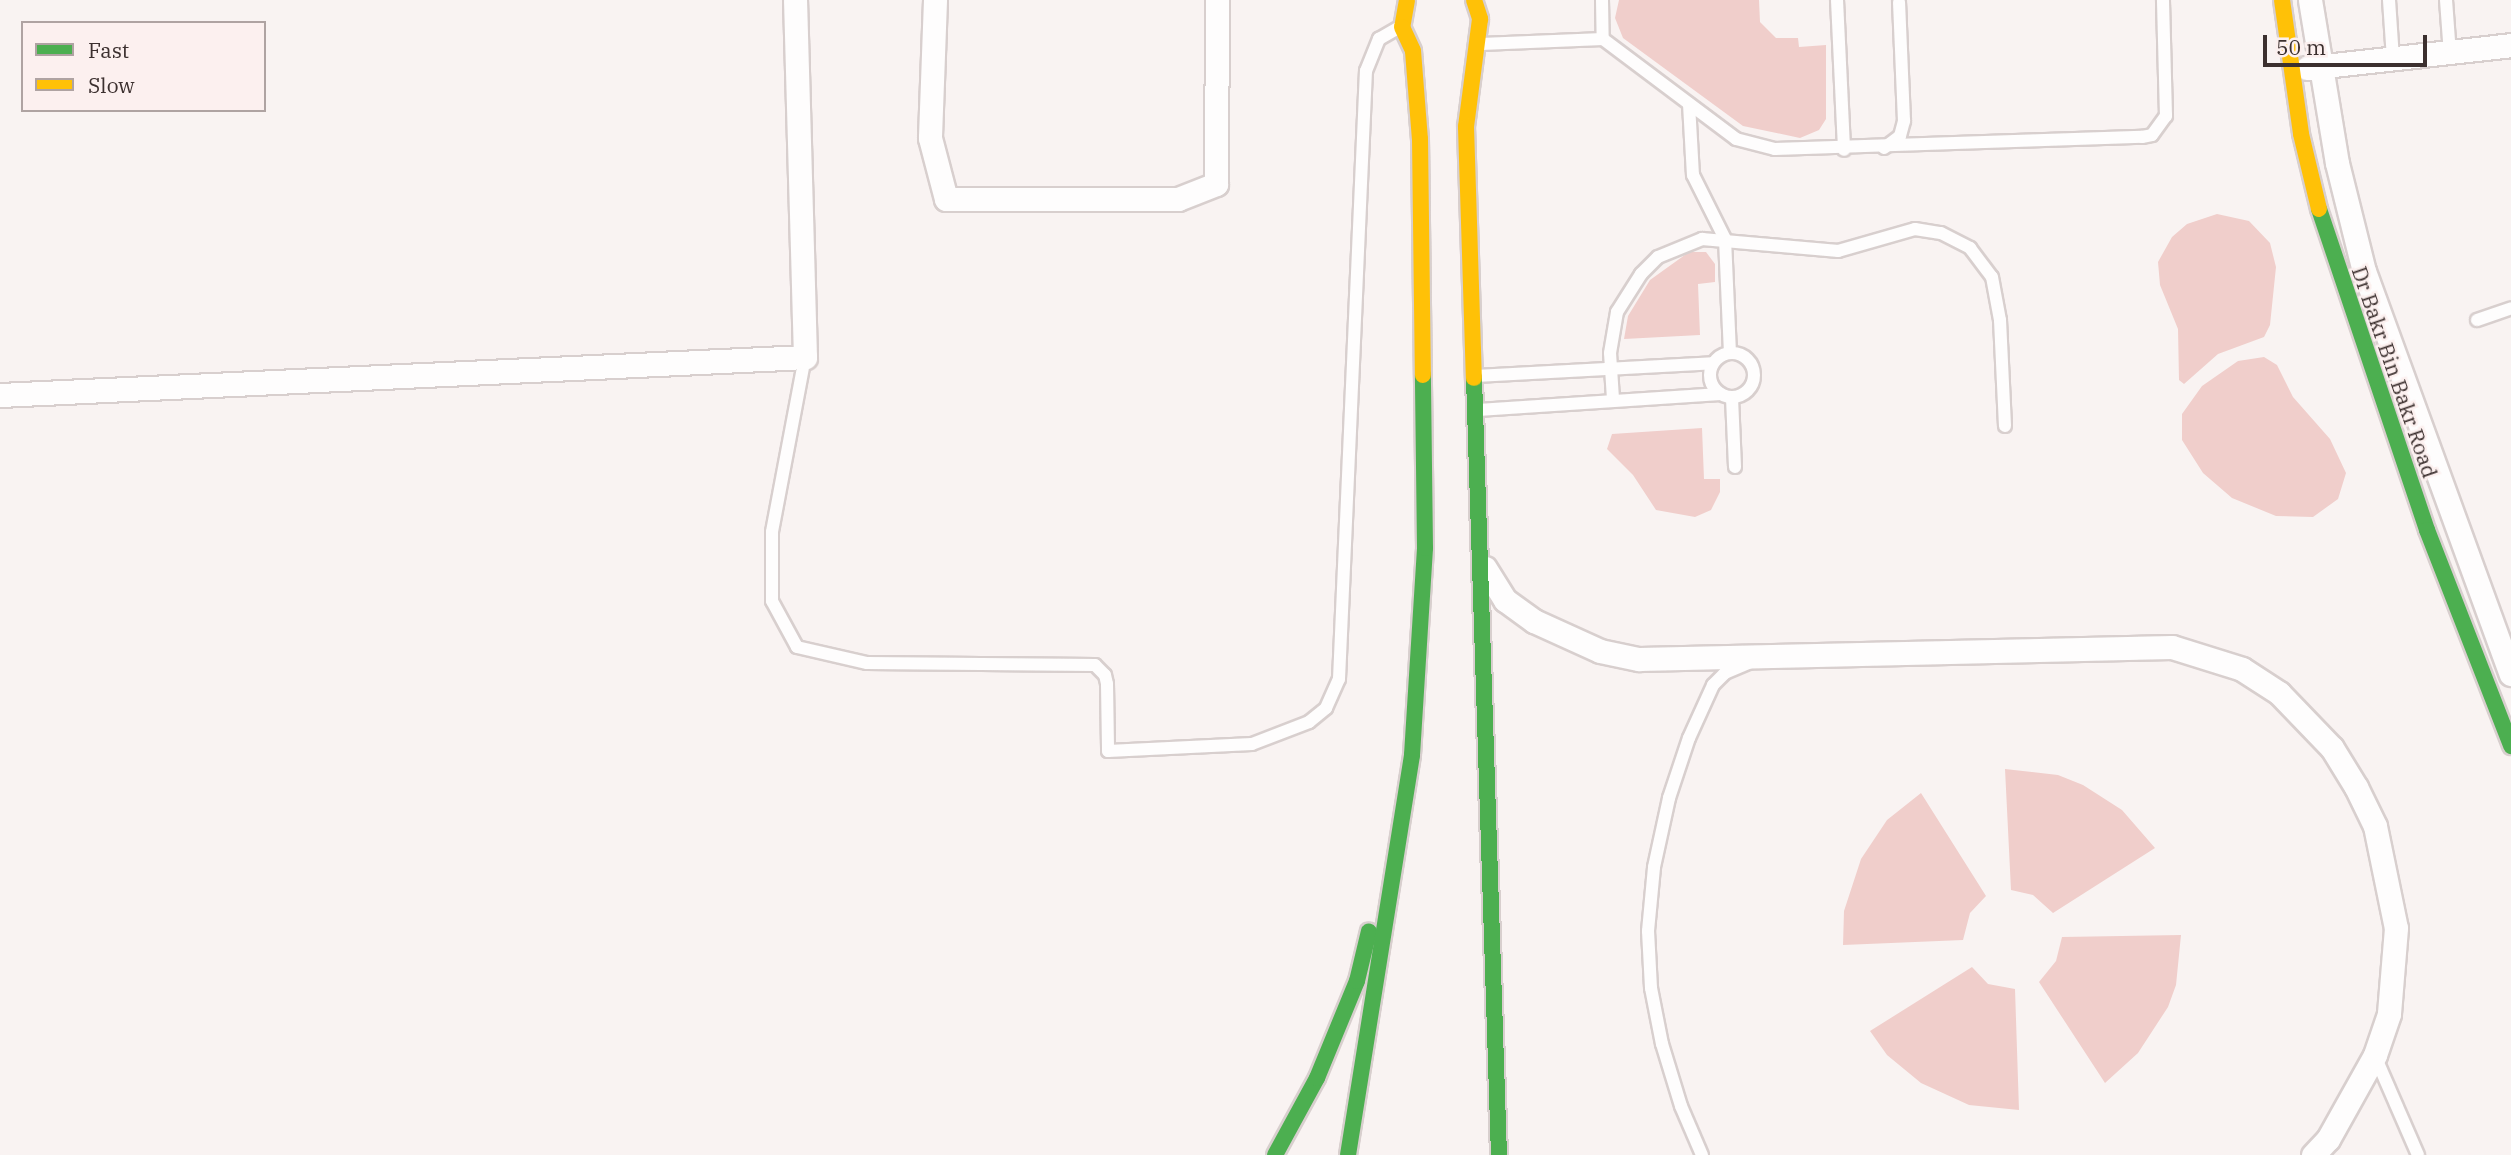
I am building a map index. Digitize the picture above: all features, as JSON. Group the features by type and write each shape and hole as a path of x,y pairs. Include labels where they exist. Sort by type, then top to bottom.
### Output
{"main road":[{"path":"1474,0 1480,19 1474,45 1466,127 1499,1155"},
{"name":"Dr Bakr Bin Bakr Road","path":"2282,0 2290,69 2329,247 2423,518 2511,746"},
{"path":"1348,1155 1412,755 1425,548 1419,54 1402,27 1408,1"},
{"path":"1452,60 1474,45"},
{"path":"1275,1155 1317,1078 1357,981 1412,755"}],"street":[{"path":"0,395 805,357 795,0"},
{"path":"935,0 930,138 946,199 1178,199 1216,184 1217,0"},
{"path":"2311,0 2319,66 2337,163 2364,271 2511,674"},
{"path":"2290,69 2450,54 2511,45"},
{"path":"1478,548 1489,579 1505,600 1534,621 1600,651 1651,660 2172,647 2206,655 2260,681 2306,717 2332,748 2375,826 2396,928 2389,1014 2375,1055 2351,1101 2313,1155"}],"lane":[{"path":"1602,0 1603,38"},
{"path":"1837,0 1844,150"},
{"path":"1474,45 1603,38 1736,139 1756,146 1844,150 2152,135 2166,116 2163,0"},
{"path":"2389,0 2393,59"},
{"path":"2446,0 2450,54"},
{"path":"1884,148 1900,136 1904,121 1899,2"},
{"path":"805,357 772,532 772,601 797,647 867,663 1095,665 1105,675 1107,684 1108,751 1252,744 1309,722 1326,708 1339,678 1366,71 1379,39 1402,27"},
{"path":"1689,104 1692,175 1725,239 1730,353"},
{"path":"1613,399 1611,368 1617,312 1640,274 1680,246 1725,239 1818,253 1914,229 1941,233 1970,247 1992,278 1998,298 2005,426"},
{"path":"2477,320 2511,308"},
{"path":"1473,376 1713,363 1730,353"},
{"path":"1474,410 1613,399 1726,396 1750,388 1754,373 1747,360 1730,353"},
{"path":"1713,363 1710,377 1726,396 1735,467"},
{"path":"1702,1155 1681,1107 1651,988 1648,931 1654,867 1669,798 1713,685 1739,666 1770,658"},
{"path":"2375,1055 2418,1155"}],"shaded area":[{"path":"1619,0 1759,0 1760,22 1776,38 1798,38 1799,47 1826,45 1826,119 1819,130 1800,138 1743,126 1623,38 1615,18"},
{"path":"2217,214 2249,221 2270,243 2276,267 2270,325 2264,337 2218,354 2184,384 2179,380 2178,329 2160,285 2158,262 2172,237 2187,224"},
{"path":"1689,252 1706,252 1715,264 1715,282 1698,284 1700,335 1624,339 1628,316 1650,280"},
{"path":"2264,357 2277,365 2293,397 2330,439 2346,473 2338,499 2313,517 2276,516 2232,498 2203,473 2182,440 2182,414 2202,386 2238,361"},
{"path":"1702,428 1704,479 1720,479 1720,492 1711,510 1695,517 1656,510 1633,475 1607,449 1612,434"},
{"path":"2005,769 2058,775 2083,785 2122,810 2155,848 2053,913 2033,895 2011,890"},
{"path":"1921,793 1986,896 1970,913 1963,940 1843,945 1844,911 1861,859 1887,820"},
{"path":"2181,935 2176,985 2168,1007 2138,1053 2105,1083 2039,982 2056,961 2062,937"},
{"path":"1972,967 1988,984 2015,989 2019,1110 1969,1105 1921,1083 1887,1055 1870,1031"}],"traffic: fast":[{"path":"2319,209 2427,530 2511,746"},
{"path":"1348,1155 1412,755 1425,548 1423,375"},
{"path":"1474,378 1499,1155"},
{"path":"1275,1155 1317,1078 1357,981 1369,931"}],"traffic: slow":[{"path":"1407,0 1402,27 1413,51 1420,139 1423,375"},
{"path":"1474,0 1480,19 1466,127 1474,378"},
{"path":"2282,0 2301,134 2319,209"}]}
